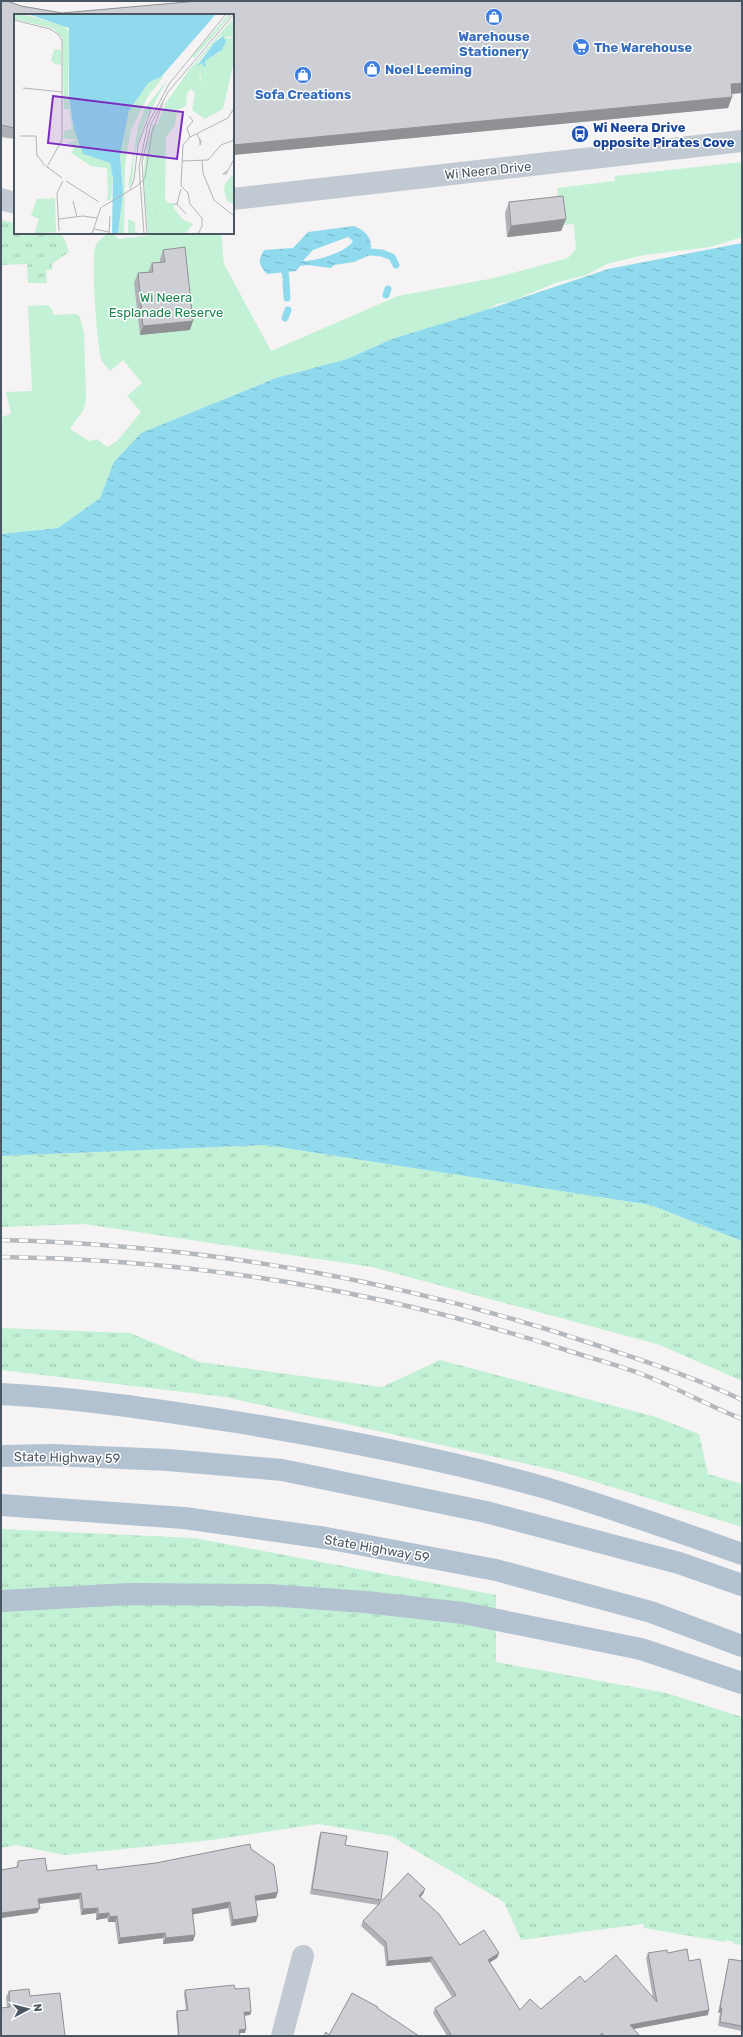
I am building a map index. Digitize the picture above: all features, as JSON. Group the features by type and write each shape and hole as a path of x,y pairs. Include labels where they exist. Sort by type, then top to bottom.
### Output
{"main road":[{"path":"1,1394 45,1396 140,1407 320,1435 462,1467 545,1488 635,1516 742,1554"},
{"name":"State Highway 59","path":"1,1456 52,1455 168,1460 282,1470 486,1512 679,1563 742,1585"},
{"name":"State Highway 59","path":"1,1505 184,1518 326,1538 496,1570 652,1612 742,1646"},
{"path":"1,1601 136,1594 269,1595 366,1602 463,1613 641,1649 742,1683"}],"street":[{"name":"Wi Neera Drive","path":"234,199 742,141"},
{"path":"1,199 14,203"},
{"path":"282,2036 303,1956"}],"green space":[{"name":"Wi Neera Esplanade Reserve","path":"742,162 742,237 710,247 644,255 607,264 586,275 558,282 512,301 497,304 489,309 392,339 347,359 276,378 141,433 114,462 100,498 58,528 1,534 1,417 11,414 6,392 32,391 28,306 48,305 52,309 53,315 76,314 80,317 84,334 86,399 84,409 70,429 89,441 97,439 107,447 117,441 141,412 127,396 142,383 123,360 110,371 102,361 100,354 95,305 94,256 95,248 102,238 110,234 114,234 118,239 161,234 221,234 224,264 271,351 398,296 494,278 568,258 576,249 574,224 561,225 557,188 615,181 615,176"},
{"path":"1,220 14,223 14,234 59,234 64,238 69,252 52,264 52,270 46,270 47,283 28,283 27,264 1,265"},
{"path":"265,1145 651,1205 742,1241 742,1381 660,1345 372,1267 84,1224 1,1227 1,1156"},
{"path":"1,1328 130,1333 200,1362 382,1387 440,1360 656,1417 699,1434 708,1474 742,1484 742,1527 563,1472 225,1397 1,1370"},
{"path":"1,1529 194,1538 496,1595 496,1662 666,1693 742,1717 742,1945 734,1944 734,1942 726,1940 725,1942 644,1928 643,1924 521,1940 504,1902 391,1836 318,1824 212,1840 64,1855 16,1845 1,1848"}],"water":[{"path":"354,226 366,233 371,245 370,255 354,262 334,265 331,268 307,265 300,266 296,271 267,274 262,268 260,262 264,250 293,248 308,232","holes":["348,237 353,241 344,249 330,256 315,260 303,261 313,250"]},
{"path":"742,243 742,1241 651,1205 265,1145 1,1156 1,534 58,528 100,498 114,462 141,433 276,378 347,359 392,339 489,309 608,269"}],"building":[{"path":"1,1 62,13 198,1 742,1 742,83 731,84 732,97 234,145 234,14 14,14 14,128 1,125"},
{"path":"563,196 566,219 511,226 509,202"},
{"path":"185,247 193,321 143,326 138,273 153,272 152,263 165,262 163,250"},
{"path":"321,1832 347,1836 345,1845 388,1852 381,1900 312,1889"},
{"path":"250,1844 251,1849 274,1865 278,1892 255,1896 258,1916 233,1920 230,1902 192,1909 195,1935 166,1938 165,1933 120,1938 117,1916 110,1917 109,1913 98,1914 98,1908 83,1909 81,1893 38,1899 40,1908 1,1913 1,1870 18,1867 18,1861 45,1858 47,1871 97,1865 97,1870 156,1863"},
{"path":"408,1873 425,1889 419,1896 439,1914 460,1945 484,1930 499,1953 488,1960 520,2010 530,1999 541,2009 580,1976 585,1982 616,1955 657,2002 648,1953 667,1950 668,1953 687,1949 689,1961 700,1959 709,2010 630,2025 640,2036 604,2036 602,2033 599,2036 452,2036 435,2008 456,1995 432,1957 388,1961 386,1942 363,1921"},
{"path":"729,1959 742,1961 742,2026 720,2022 722,2008 720,2008"},
{"path":"234,1985 235,1989 249,1988 251,2012 244,2012 246,2029 239,2030 240,2036 179,2036 177,2011 188,2010 185,1990"},
{"path":"29,1989 30,1996 60,1993 65,2036 1,2036 1,2008 10,2007 9,1991"},
{"path":"352,1993 378,2007 377,2008 419,2036 324,2036 326,2032 329,2035"}],"waterway":[{"path":"370,252 382,253 392,257 396,265"},
{"path":"285,272 286,278"},
{"path":"286,282 287,298"},
{"path":"386,295 388,289"},
{"path":"285,318 288,310"}],"railway":[{"path":"1,1240 77,1243 229,1259 304,1270 378,1285 453,1303 526,1323 599,1346 671,1371 742,1400"},
{"path":"1,1257 72,1259 144,1264 215,1272 285,1282 426,1310 495,1328 624,1368 656,1380 742,1419"}],"place":[{"name":"Warehouse Stationery","path":"494,17"},
{"name":"The Warehouse","path":"581,47"},
{"name":"Noel Leeming","path":"372,69"},
{"name":"Sofa Creations","path":"303,75"},
{"name":"Wi Neera Drive opposite Pirates Cove","path":"580,134"}]}
